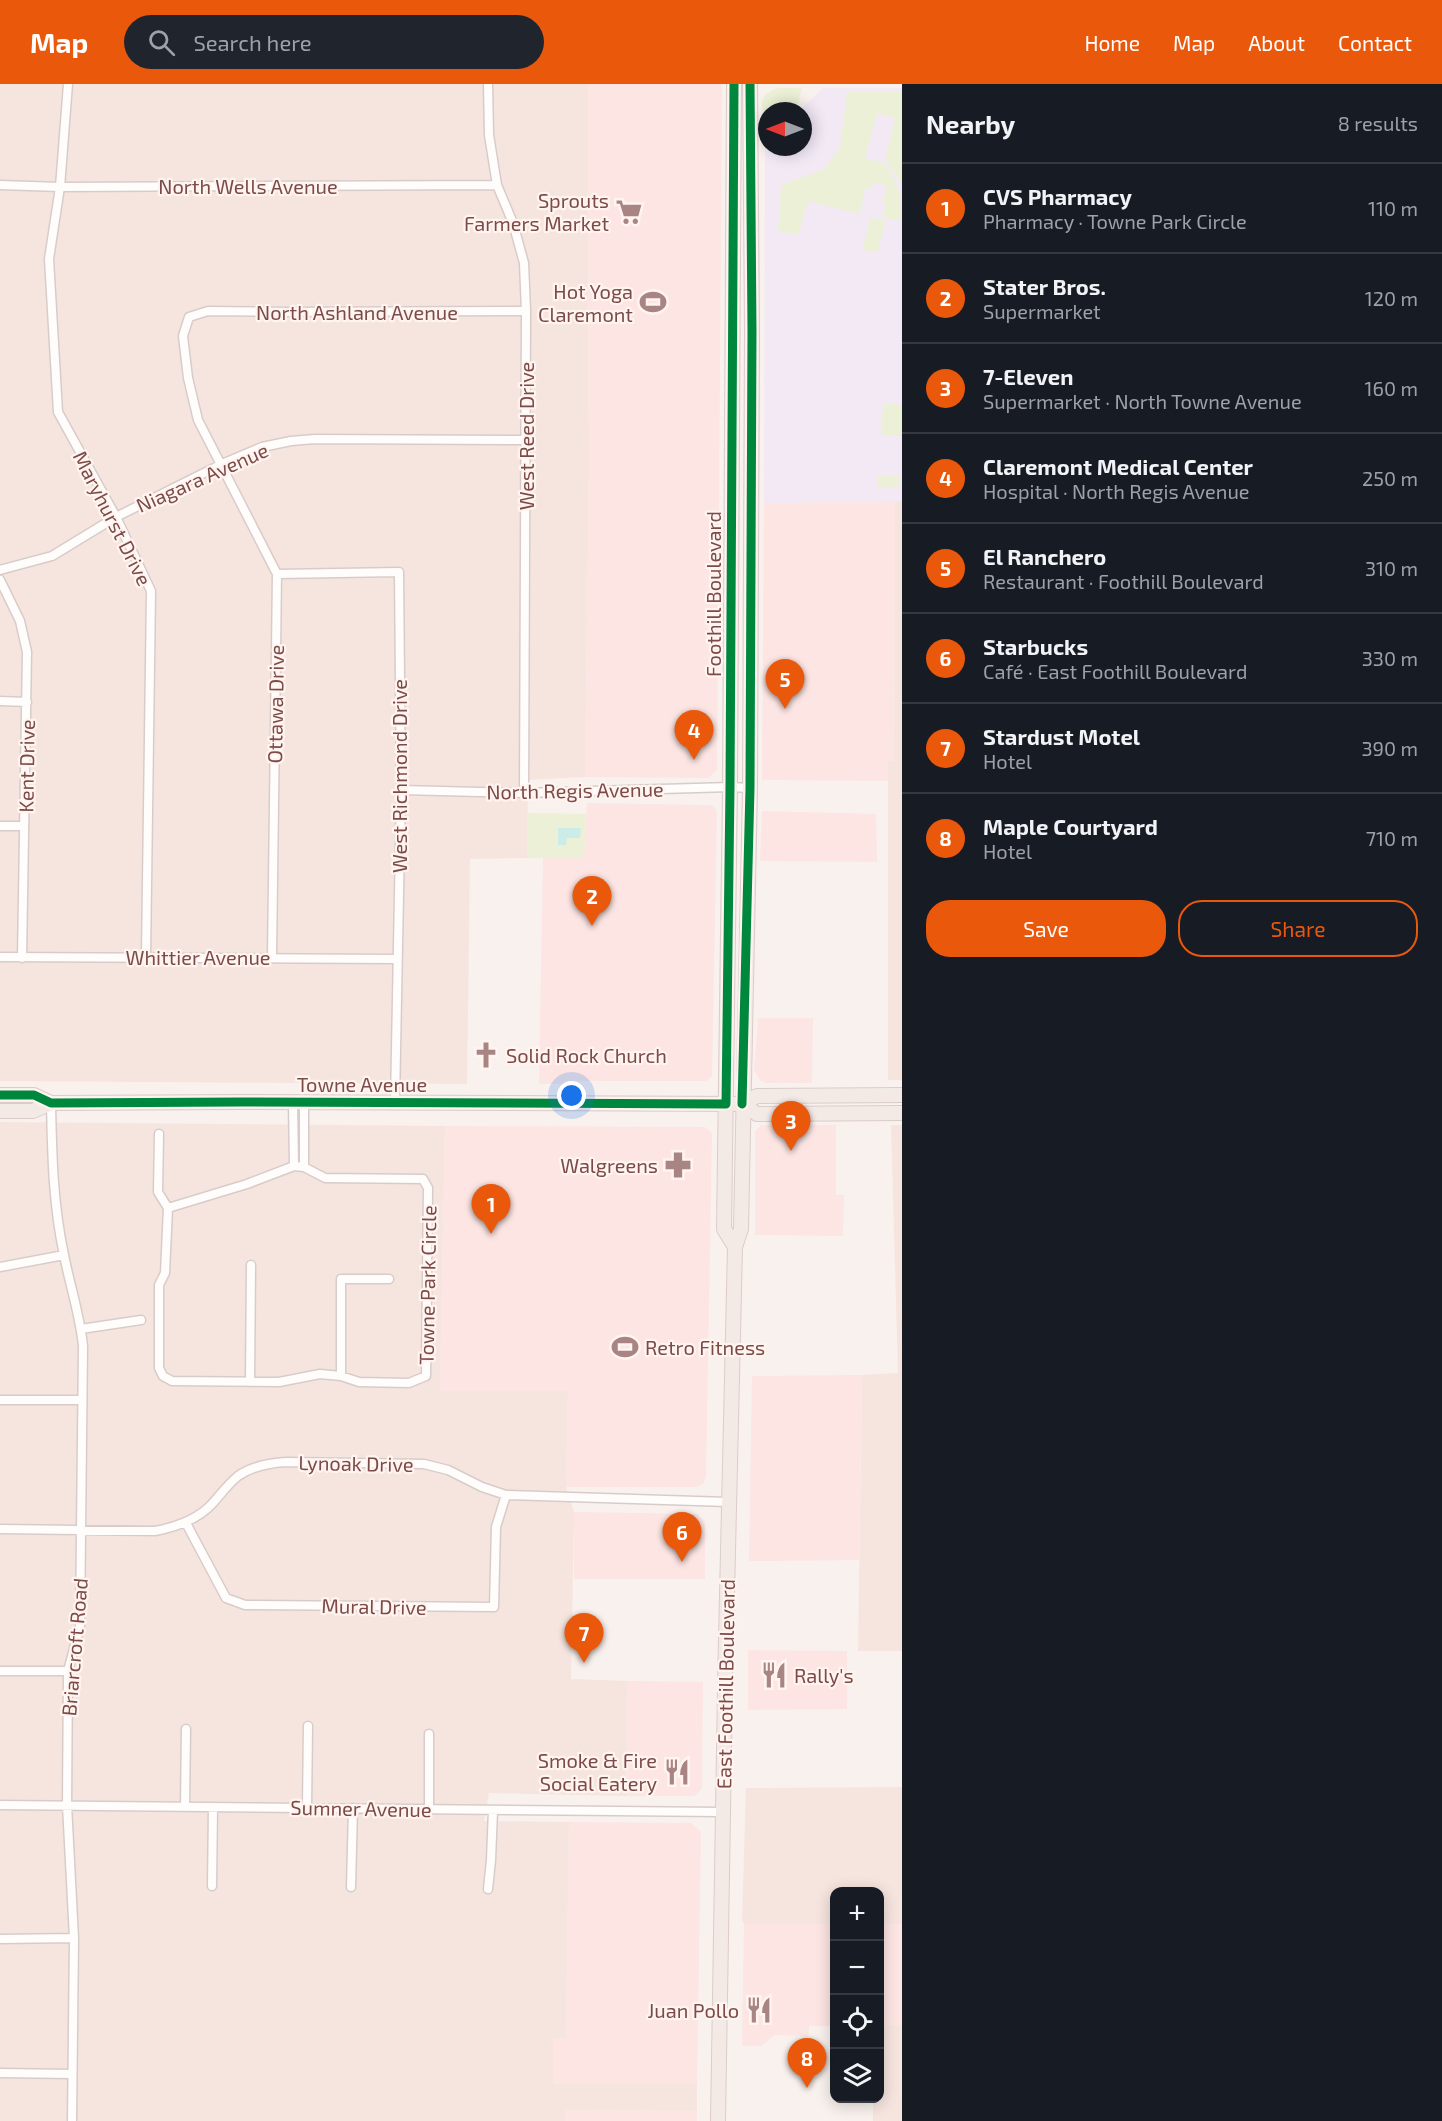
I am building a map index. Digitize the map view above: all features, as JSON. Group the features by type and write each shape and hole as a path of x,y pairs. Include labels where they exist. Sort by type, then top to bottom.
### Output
{"main road":[{"name":"Foothill Boulevard","path":"726,1104 734,84"},
{"name":"Foothill Boulevard","path":"742,1104 750,788 752,342 750,84"},
{"name":"Towne Avenue","path":"0,1095 34,1095 51,1103"},
{"name":"Towne Avenue","path":"0,1111 33,1111 51,1103 742,1104 757,1096 902,1095"},
{"name":"East Foothill Boulevard","path":"726,1104 724,1229 735,1247"},
{"name":"East Foothill Boulevard","path":"718,2121 728,1502 735,1247 741,1229 742,1104"},
{"path":"742,1104 757,1114 902,1113"}],"street":[{"name":"Maryhurst Drive","path":"68,84 60,187 49,259 58,412 116,517 151,591 146,957"},
{"name":"West Reed Drive","path":"488,84 489,135 497,185 513,224 524,263 526,311 524,793"},
{"name":"North Wells Avenue","path":"0,185 60,187 497,185"},
{"name":"North Ashland Avenue","path":"189,317 208,310 526,311"},
{"name":"Ottawa Drive","path":"189,317 183,336 188,378 198,420 277,574 272,957"},
{"name":"Niagara Avenue","path":"0,570 52,556 116,517 222,464 262,447 291,441 526,440"},
{"name":"West Richmond Drive","path":"277,574 399,572 401,790 395,1102"},
{"name":"Kent Drive","path":"0,580 20,621 27,652 22,958"},
{"path":"0,701 27,702"},
{"name":"North Regis Avenue","path":"401,790 524,793 750,788"},
{"path":"0,826 24,826"},
{"name":"Whittier Avenue","path":"0,957 396,959"},
{"path":"294,1166 299,1102"},
{"path":"299,1102 304,1167"},
{"name":"Briarcroft Road","path":"51,1103 52,1183 64,1255 81,1329 80,1626 68,1671 67,1805 74,1938 72,2121"},
{"path":"159,1134 158,1192 168,1208"},
{"name":"Towne Park Circle","path":"294,1166 304,1167 325,1178 423,1179 428,1188 426,1376 409,1383 359,1382 341,1376 320,1374 279,1382 172,1381 164,1376 159,1368 159,1285 165,1273 168,1208 247,1184 294,1166"},
{"path":"0,1268 64,1255"},
{"path":"250,1382 251,1265"},
{"path":"341,1376 341,1280 389,1280"},
{"path":"81,1329 141,1320"},
{"path":"0,1400 82,1400"},
{"name":"Lynoak Drive","path":"0,1529 155,1531 186,1523 211,1506 240,1475 270,1463 424,1464 448,1470 482,1487 506,1495 728,1502"},
{"name":"Mural Drive","path":"186,1523 226,1598 245,1605 494,1607 496,1527 506,1495"},
{"path":"0,1671 68,1671"},
{"path":"307,1808 308,1726"},
{"path":"185,1807 186,1729"},
{"path":"429,1734 429,1809"},
{"name":"Sumner Avenue","path":"0,1805 722,1812"},
{"path":"212,1886 213,1807"},
{"path":"351,1887 353,1808"},
{"path":"488,1889 493,1810"},
{"path":"0,1938 74,1938"},
{"path":"0,2073 72,2074"}],"shaded area":[{"path":"0,84 588,84 589,470 585,777 528,780 527,858 470,859 467,1084 0,1081"},
{"path":"588,84 720,84 722,86 717,770 708,778 585,777 589,470"},
{"path":"823,88 902,88 902,501 764,503 765,156 812,156 812,102 808,102"},
{"path":"895,501 902,501 902,1080 888,1080 888,761 894,760"},
{"path":"895,501 894,760 888,761 888,781 762,780 764,503"},
{"path":"587,803 710,805 715,808 717,813 712,1076 706,1081 565,1081 564,1084 539,1084 543,858 584,858"},
{"path":"762,811 876,814 877,862 760,861"},
{"path":"758,1018 813,1018 812,1083 766,1083 760,1080 754,1070"},
{"path":"0,1122 445,1126 440,1391 568,1391 566,1487 574,1512 571,1679 628,1681 626,1796 489,1793 484,1821 569,1822 566,2038 553,2039 553,2083 697,2084 697,2111 565,2110 565,2121 0,2121"},
{"path":"761,1125 836,1125 836,1195 844,1195 843,1236 755,1235 755,1132"},
{"path":"891,1125 902,1125 902,1651 858,1651 862,1375 898,1373"},
{"path":"445,1126 705,1127 712,1133 706,1476 704,1483 698,1487 566,1487 568,1391 440,1391"},
{"path":"862,1375 859,1560 749,1561 752,1376"},
{"path":"574,1512 697,1514 705,1522 705,1579 574,1579"},
{"path":"748,1650 847,1651 847,1709 748,1710"},
{"path":"628,1681 703,1682 702,1789 694,1796 626,1796"},
{"path":"902,1787 902,1924 884,1924 884,1887 830,1887 830,1924 744,1924 742,1920 746,1788"},
{"path":"569,1822 691,1823 701,1832 697,2084 553,2084 553,2039 566,2038"},
{"path":"744,1924 830,1924 830,2026 809,2026 808,2036 774,2035 762,2046 742,2046"},
{"path":"884,1924 902,1924 902,2026 884,2026"},
{"path":"884,2026 902,2026 902,2121 873,2121 873,2103 884,2103"},
{"path":"565,2110 697,2111 697,2121 565,2121"}],"green space":[{"path":"777,88 802,88 798,102 762,102 765,94"},
{"path":"847,91 902,91 902,185 885,160 895,118 877,113 865,158 884,163 893,177 900,196 900,221 882,217 886,204 882,202 887,186 873,182 871,189 866,188 859,214 808,201 798,235 778,231 781,185 824,169 840,148"},
{"path":"871,217 886,221 877,253 862,249"},
{"path":"883,403 902,405 902,436 881,436"},
{"path":"900,475 900,487 878,487 878,476"},
{"path":"527,813 586,814 584,858 527,858"}],"water":[{"path":"558,828 581,828 580,838 567,838 566,845 558,845"}],"cycle path":[{"path":"0,1095 34,1095 51,1103 726,1104 734,84"},
{"path":"742,1104 750,788 752,331 750,84"}],"place":[{"name":"Sprouts Farmers Market","path":"629,212"},
{"name":"Hot Yoga Claremont","path":"653,302"},
{"name":"El Ranchero","path":"785,709"},
{"name":"Claremont Medical Center","path":"694,760"},
{"name":"Stater Bros.","path":"592,926"},
{"name":"Solid Rock Church","path":"486,1055"},
{"name":"7-Eleven","path":"791,1151"},
{"name":"Walgreens","path":"678,1165"},
{"name":"CVS Pharmacy","path":"491,1234"},
{"name":"Retro Fitness","path":"625,1347"},
{"name":"Starbucks","path":"682,1562"},
{"name":"Stardust Motel","path":"584,1663"},
{"name":"Rally's","path":"774,1675"},
{"name":"Smoke & Fire Social Eatery","path":"677,1772"},
{"name":"Juan Pollo","path":"759,2010"},
{"name":"Maple Courtyard","path":"807,2088"}]}
